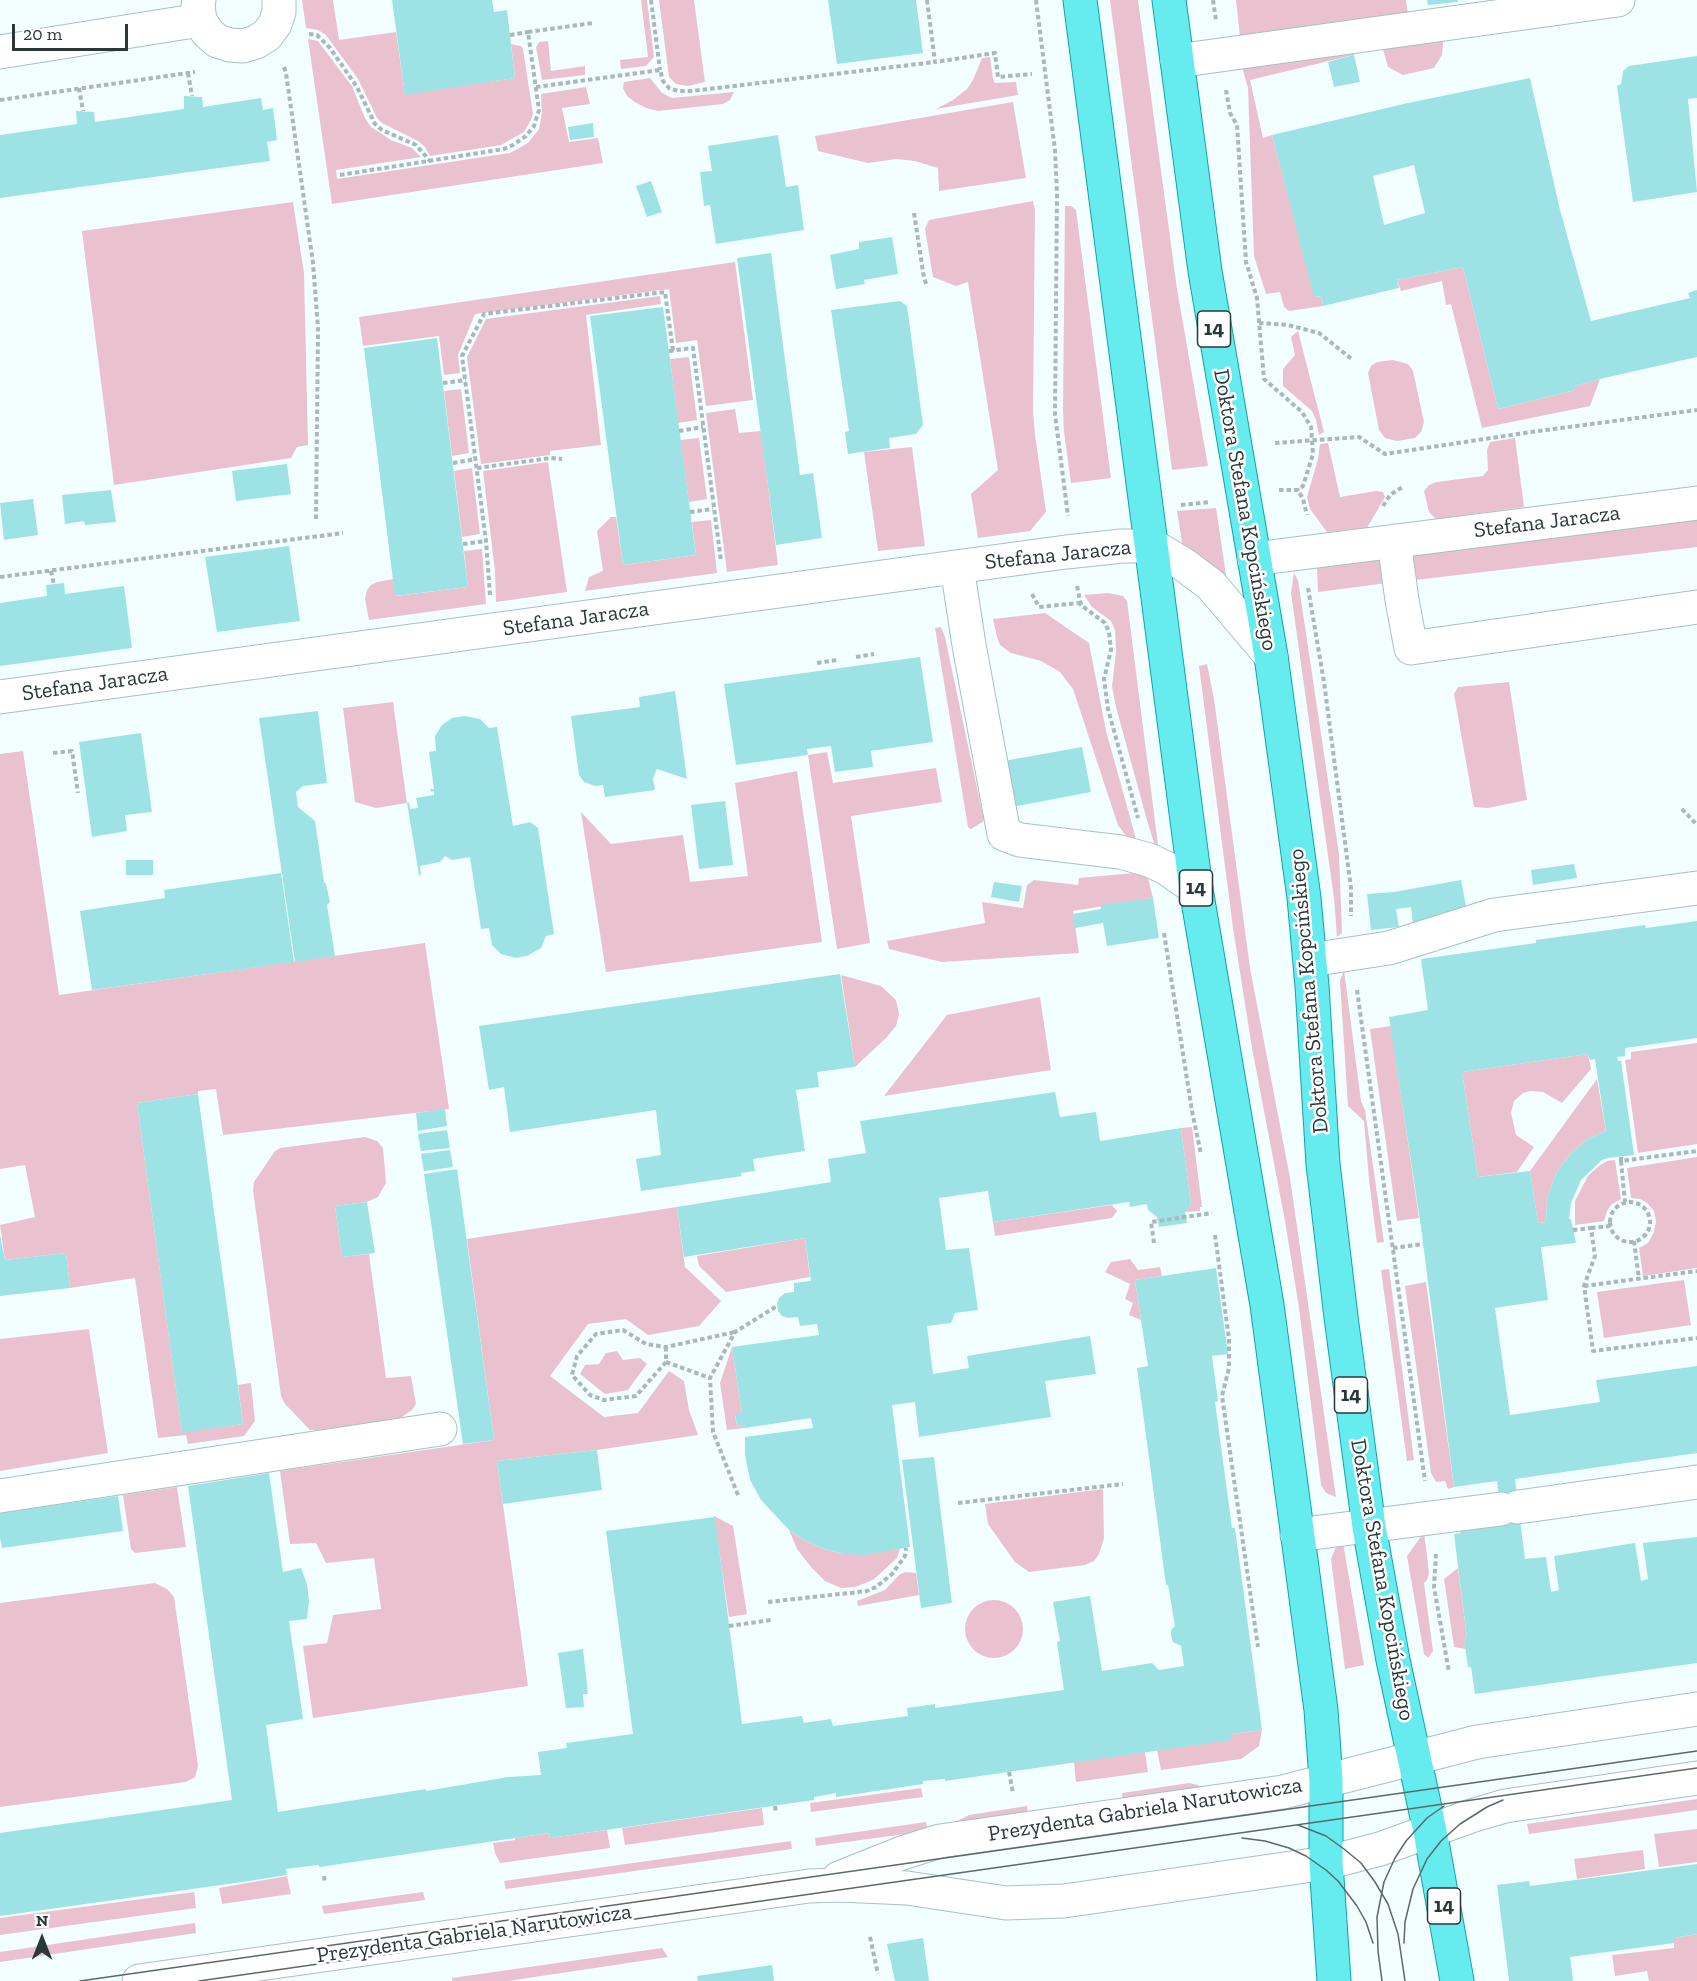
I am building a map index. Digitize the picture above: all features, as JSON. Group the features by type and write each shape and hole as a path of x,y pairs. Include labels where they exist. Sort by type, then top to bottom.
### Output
{"main road":[{"name":"14","path":"1080,0 1196,889 1268,1305 1321,1710 1326,1780 1326,1863 1334,1981"},
{"name":"Doktora Stefana Kopcińskiego","path":"1169,0 1205,271 1271,656 1304,898 1323,1164 1369,1527 1393,1660 1430,1831 1457,1981"}],"street":[{"path":"0,52 200,10 207,32 217,40 230,45 243,46 267,35 275,24 279,12 279,0"},
{"path":"1177,61 1422,14 1602,1"},
{"name":"Stefana Jaracza","path":"1254,559 1697,502"},
{"path":"1394,541 1411,648 1697,607"},
{"name":"Stefana Jaracza","path":"0,697 1073,551 1122,546 1153,546"},
{"path":"1153,546 1169,554 1211,585 1271,656"},
{"path":"957,567 1004,834 1020,840 1135,856 1166,868 1196,889"},
{"path":"1310,960 1389,948 1494,915 1697,888"},
{"path":"0,1496 440,1429"},
{"path":"1297,1535 1697,1482"},
{"name":"Prezydenta Gabriela Narutowicza","path":"140,1981 809,1886 836,1879 902,1853 940,1842 1250,1798 1283,1792 1477,1742 1697,1709"},
{"name":"Prezydenta Gabriela Narutowicza","path":"809,1886 860,1885 907,1888 983,1901 1036,1903 1326,1863 1380,1849 1505,1806 1697,1778"}],"path":[{"path":"651,0 663,81 669,88 678,91 995,53 998,77 1032,74"},
{"path":"927,0 935,62"},
{"path":"1036,0 1055,150 1057,194 1056,430 1080,603 1088,612 1105,623 1109,632 1111,650 1104,679 1135,856"},
{"path":"510,35 593,23"},
{"path":"340,176 504,149 526,136 534,126 539,110 528,32"},
{"path":"307,33 323,39 357,87 375,124 382,130 417,145 430,161"},
{"path":"260,39 283,65 286,73 313,263 318,328 316,519"},
{"path":"536,87 660,70"},
{"path":"0,100 199,71"},
{"path":"188,73 192,96"},
{"path":"79,88 83,111"},
{"path":"1237,125 1246,262 1257,298 1264,379 1302,412 1311,427 1313,454 1303,486 1298,490"},
{"path":"914,213 927,286"},
{"path":"490,601 486,541 462,356 484,314 665,292 671,351 693,348 722,568"},
{"path":"1259,323 1288,325 1319,333 1353,360"},
{"path":"443,383 465,380"},
{"path":"1275,443 1359,437 1385,454 1697,410"},
{"path":"679,430 704,427"},
{"path":"477,468 551,458 562,459"},
{"path":"453,463 476,459"},
{"path":"690,512 713,509"},
{"path":"0,577 343,533"},
{"path":"463,544 486,541"},
{"path":"244,546 246,552"},
{"path":"1306,552 1305,568 1309,598 1324,682 1351,888 1352,955 1436,1552 1434,1587 1449,1672"},
{"path":"51,571 54,585"},
{"path":"1040,607 1080,603"},
{"path":"856,657 874,654"},
{"path":"817,663 837,660"},
{"path":"53,753 72,750 78,793"},
{"path":"1682,809 1697,825"},
{"path":"1162,924 1192,1111 1202,1156"},
{"path":"1625,1202 1621,1159 1697,1151"},
{"path":"1210,1202 1214,1223"},
{"path":"1625,1202 1638,1203 1650,1217 1648,1230 1640,1239 1628,1242 1617,1237 1610,1226 1611,1214 1625,1202"},
{"path":"1154,1243 1151,1222 1212,1213"},
{"path":"1573,1230 1610,1226"},
{"path":"1591,1228 1596,1256 1584,1286 1593,1351 1697,1338"},
{"path":"1215,1234 1229,1339 1229,1368 1222,1396 1258,1647"},
{"path":"1634,1241 1639,1279"},
{"path":"1393,1248 1422,1244"},
{"path":"1584,1286 1697,1271"},
{"path":"666,1347 666,1362 636,1396 604,1400 590,1395 572,1375 577,1356 596,1334 622,1330 646,1344 666,1347 735,1332 777,1306"},
{"path":"735,1332 710,1378 713,1432 738,1495"},
{"path":"666,1362 710,1378"},
{"path":"958,1503 1123,1484"},
{"path":"768,1602 867,1591 885,1581 892,1574 905,1556 906,1548"},
{"path":"729,1626 771,1620"},
{"path":"1009,1772 1014,1800"},
{"path":"775,1806 776,1813"},
{"path":"324,1876 325,1883"},
{"path":"870,1937 878,1974"}],"shaded area":[{"path":"302,0 333,0 339,40 396,32 405,94 515,78 511,44 521,46 533,114 531,120 524,132 501,145 430,156 418,141 382,123 377,118 358,79 326,35 318,30 306,28"},
{"path":"641,0 647,0 654,57 646,66 621,69 620,60 648,57"},
{"path":"659,0 694,0 705,82 688,86 676,84 669,77"},
{"path":"1110,0 1138,0 1177,289 1208,466 1172,470"},
{"path":"1236,0 1406,0 1408,14 1240,37"},
{"path":"1444,32 1442,55 1434,68 1403,75 1388,67 1381,42"},
{"path":"308,39 318,41 352,86 371,127 391,140 412,148 421,157 336,170 337,179 510,153 528,143 539,129 542,113 541,94 586,87 590,104 562,108 569,142 598,138 603,163 332,204"},
{"path":"548,41 551,71 585,66 585,75 542,80 536,47 539,42"},
{"path":"1352,47 1354,55 1250,80 1263,138 1272,135 1315,297 1321,296 1323,306 1289,311 1284,307 1280,292 1266,294 1254,256 1248,88 1240,60"},
{"path":"990,57 995,83 1016,82 1018,95 936,109 967,89 982,58"},
{"path":"650,78 662,93 672,98 734,92 730,100 723,104 658,111 635,102 627,96 623,88 624,82"},
{"path":"1013,102 1026,178 939,191 938,168 915,161 896,159 868,163 818,151 815,136"},
{"path":"1033,201 1035,210 1033,411 1046,512 1030,531 978,538 971,494 998,470 968,282 956,286 933,277 925,229 929,220"},
{"path":"293,202 304,273 308,445 297,447 291,458 114,485 82,231"},
{"path":"1065,206 1071,206 1076,210 1111,478 1071,483 1063,411"},
{"path":"735,262 753,400 706,406 697,340 676,343 669,289 475,314 458,355 460,373 444,375 439,336 363,346 359,317"},
{"path":"1463,267 1498,409 1575,390 1575,386 1600,379 1590,406 1482,428 1451,304 1446,305 1442,281 1401,291 1397,280"},
{"path":"660,296 661,304 586,315 601,445 550,451 550,455 481,464 467,357 486,319"},
{"path":"1298,331 1324,432 1319,435 1312,411 1283,386 1283,369 1295,355 1291,337"},
{"path":"689,357 697,420 678,423 670,359"},
{"path":"1393,360 1408,364 1413,371 1424,422 1421,432 1415,438 1397,441 1385,438 1379,430 1368,373 1371,366 1377,362"},
{"path":"461,389 469,453 452,456 444,391"},
{"path":"735,409 739,433 761,431 778,565 727,572 706,413"},
{"path":"699,438 707,499 689,502 680,440"},
{"path":"1515,438 1524,507 1436,519 1429,512 1424,491 1429,485 1483,476 1488,470 1487,450 1490,442"},
{"path":"1328,443 1340,497 1376,491 1383,492 1385,497 1367,528 1327,532 1310,509 1307,497 1320,444"},
{"path":"912,447 925,546 878,551 864,452"},
{"path":"548,462 567,592 496,602 495,571 483,471"},
{"path":"472,468 480,534 462,537 454,471"},
{"path":"1216,508 1226,577 1183,548 1177,511"},
{"path":"611,517 616,517 623,565 696,555 692,522 711,520 717,573 585,591 589,577 603,571 597,531"},
{"path":"1697,519 1697,547 1415,580 1413,553"},
{"path":"482,549 486,604 369,620 365,599 371,585 393,579 396,596 468,587 464,551"},
{"path":"1381,558 1387,583 1318,592 1317,567"},
{"path":"1294,573 1298,580 1339,854 1342,933 1337,937 1334,898 1291,593"},
{"path":"1108,593 1123,596 1127,601 1159,853 1148,824 1116,707 1112,686 1116,652 1115,630 1111,621 1092,607 1084,595"},
{"path":"1045,613 1089,643 1106,731 1138,846 1132,844 1118,825 1073,689 1060,672 1041,661 1011,653 1000,645 993,619"},
{"path":"941,627 984,821 971,829 968,827 935,628"},
{"path":"1207,664 1214,699 1250,968 1290,1178 1336,1497 1326,1493 1321,1485 1299,1308 1252,1048 1233,928 1199,666"},
{"path":"1509,682 1527,800 1488,808 1474,807 1454,694 1458,687"},
{"path":"393,702 407,803 376,808 355,802 343,708"},
{"path":"23,751 59,995 425,943 449,1109 223,1135 216,1089 137,1103 182,1432 243,1424 238,1385 251,1383 255,1421 244,1436 188,1444 186,1435 158,1438 135,1278 70,1288 66,1253 5,1260 0,1225 35,1217 25,1165 0,1169 0,754"},
{"path":"827,752 833,783 936,768 942,802 851,816 870,943 837,949 808,755"},
{"path":"797,771 822,942 606,972 581,812 611,844 683,835 690,882 748,876 735,783"},
{"path":"1134,873 1148,878 1153,898 1073,911 1079,953 942,962 889,949 887,941 985,923 982,902 1023,908 1027,885 1034,880 1078,885 1079,878"},
{"path":"1344,970 1361,1101 1365,1110 1384,1242 1377,1243 1364,1121 1348,1106 1340,981"},
{"path":"841,975 881,986 896,1000 899,1014 896,1026 887,1037 855,1067"},
{"path":"1040,997 1051,1070 884,1096 947,1015"},
{"path":"1391,1026 1419,1218 1397,1221 1370,1029"},
{"path":"1697,1043 1697,1144 1638,1153 1625,1060 1631,1059 1631,1052"},
{"path":"1588,1054 1591,1069 1562,1103 1543,1092 1531,1091 1523,1093 1514,1101 1511,1113 1516,1135 1534,1147 1517,1172 1478,1177 1462,1072"},
{"path":"1597,1079 1606,1131 1588,1139 1572,1152 1557,1171 1547,1199 1546,1222 1538,1223 1530,1171"},
{"path":"1192,1127 1202,1207 1200,1211 1185,1212 1191,1205 1181,1128"},
{"path":"365,1137 377,1141 383,1148 386,1183 378,1197 367,1202 335,1206 342,1257 369,1254 386,1378 411,1376 416,1404 412,1410 399,1419 310,1430 285,1404 281,1396 253,1190 254,1182 275,1151 280,1148"},
{"path":"1697,1157 1697,1268 1643,1276 1639,1248 1648,1243 1654,1232 1656,1221 1654,1211 1647,1203 1631,1198 1627,1168"},
{"path":"1615,1160 1621,1199 1612,1204 1604,1221 1575,1225 1575,1201 1588,1176 1607,1161"},
{"path":"1112,1205 1117,1211 1112,1218 995,1236 993,1222"},
{"path":"677,1207 685,1267 721,1301 699,1326 648,1335 626,1319 588,1324 550,1376 604,1417 638,1413 669,1371 684,1381 689,1410 698,1435 597,1450 497,1461 528,1686 313,1718 303,1646 327,1643 333,1615 381,1609 374,1558 326,1563 316,1543 290,1544 280,1471 494,1440 467,1239"},
{"path":"805,1238 810,1277 726,1292 699,1266 697,1256"},
{"path":"1130,1259 1138,1270 1160,1267 1162,1276 1135,1280 1141,1320 1129,1315 1133,1303 1125,1299 1130,1284 1105,1272 1111,1262"},
{"path":"1389,1269 1414,1460 1407,1461 1381,1270"},
{"path":"1684,1280 1691,1325 1604,1338 1597,1292"},
{"path":"1426,1282 1454,1487 1448,1489 1445,1481 1436,1482 1431,1473 1405,1286"},
{"path":"89,1329 108,1453 0,1471 0,1339"},
{"path":"732,1347 742,1413 735,1415 737,1426 744,1425 745,1428 727,1430 720,1383"},
{"path":"617,1351 623,1360 640,1358 647,1364 628,1390 605,1394 580,1374 585,1365 599,1364 606,1353"},
{"path":"177,1487 186,1547 135,1553 131,1549 123,1495"},
{"path":"1103,1489 1104,1538 1099,1554 1094,1561 1085,1565 1029,1572 1015,1562 988,1524 985,1504"},
{"path":"714,1516 733,1526 747,1614 729,1617"},
{"path":"789,1530 824,1549 844,1554 900,1549 897,1558 873,1580 855,1587 841,1588 825,1581 811,1567 797,1549"},
{"path":"1424,1532 1429,1573 1424,1583 1433,1651 1428,1658 1424,1654 1407,1556"},
{"path":"1343,1543 1364,1665 1345,1669 1331,1559 1335,1549"},
{"path":"1458,1568 1467,1638 1464,1640 1466,1649 1454,1647 1444,1579"},
{"path":"905,1572 916,1573 919,1595 858,1606 857,1601 885,1590"},
{"path":"155,1583 167,1589 174,1597 198,1766 195,1777 186,1782 0,1807 0,1603"},
{"path":"994,1600 1010,1605 1018,1613 1023,1629 1018,1645 1010,1653 994,1658 978,1653 970,1645 965,1629 970,1613 978,1605"},
{"path":"1262,1730 1259,1746 1241,1759 1161,1770 1157,1750 1231,1734"},
{"path":"1145,1752 1148,1772 1076,1782 1074,1762"},
{"path":"1189,1783 1198,1785 1206,1791 1123,1803 1122,1793"},
{"path":"921,1788 923,1797 811,1812 810,1803"},
{"path":"1697,1799 1697,1810 1529,1834 1527,1824"},
{"path":"1027,1806 1028,1816 953,1823 969,1815"},
{"path":"762,1808 764,1825 625,1845 622,1828"},
{"path":"926,1822 928,1831 816,1846 815,1838"},
{"path":"1697,1829 1697,1862 1659,1867 1654,1834"},
{"path":"607,1830 610,1848 500,1863 493,1843 549,1833 550,1838"},
{"path":"791,1841 792,1849 506,1889 504,1881"},
{"path":"1643,1850 1645,1869 1577,1879 1574,1859"},
{"path":"287,1876 291,1894 222,1904 219,1888"},
{"path":"194,1892 196,1908 0,1935 0,1918"},
{"path":"423,1892 425,1900 324,1914 322,1906"},
{"path":"195,1923 196,1933 0,1962 0,1952"},
{"path":"1697,1934 1697,1981 1649,1981 1647,1971 1615,1976 1612,1955 1674,1948 1674,1938"},
{"path":"662,1948 668,1957 508,1981 452,1981 452,1978"}],"building":[{"path":"392,0 492,0 494,12 507,10 515,78 405,95"},
{"path":"828,0 916,0 923,53 837,64"},
{"path":"1427,0 1458,0 1458,2 1428,5"},
{"path":"1354,55 1360,82 1334,87 1328,62"},
{"path":"1697,56 1697,98 1688,99 1697,192 1633,202 1617,86 1621,84 1623,71 1629,66"},
{"path":"1530,78 1560,210 1591,321 1690,298 1688,293 1697,290 1697,357 1600,379 1575,386 1575,390 1498,409 1463,267 1397,280 1399,288 1323,306 1321,296 1314,297 1272,135 1408,103","holes":["1414,165 1425,213 1384,225 1373,176"]},
{"path":"184,96 202,97 203,107 261,98 263,110 273,108 277,140 267,142 270,161 0,198 0,135 77,124 76,111 94,112 95,122 184,109"},
{"path":"593,123 594,137 570,140 568,127"},
{"path":"778,135 786,187 798,185 804,230 716,244 710,205 704,206 700,172 712,171 708,146"},
{"path":"651,181 662,212 647,217 636,186"},
{"path":"892,237 898,274 864,280 865,284 836,289 830,255 859,249 859,242"},
{"path":"771,253 800,475 813,473 822,538 776,545 737,258"},
{"path":"900,301 907,306 923,425 916,434 889,438 890,448 848,454 845,432 849,431 831,310"},
{"path":"663,307 696,555 623,565 590,316"},
{"path":"437,338 468,587 395,596 364,348"},
{"path":"287,464 291,494 236,501 232,471"},
{"path":"111,490 116,522 85,525 84,521 65,524 62,495"},
{"path":"33,499 38,535 4,540 0,503"},
{"path":"289,546 300,621 217,632 205,557"},
{"path":"64,583 65,594 124,586 132,648 0,666 0,603 47,596 46,585"},
{"path":"920,657 933,742 871,751 873,767 835,772 831,746 807,749 808,755 736,765 724,684"},
{"path":"675,691 687,779 657,769 653,778 655,790 605,797 603,785 595,786 584,782 579,775 571,716 640,707 639,697"},
{"path":"318,711 327,783 303,786 296,792 298,807 315,821 324,882 330,902 327,905 335,956 295,962 259,718"},
{"path":"465,716 480,719 489,728 497,727 513,826 530,822 538,828 554,934 546,936 541,948 527,956 516,958 501,954 492,945 489,928 481,929 470,857 452,860 445,856 440,862 420,866 421,875 419,875 407,803 409,802 410,809 418,808 416,798 434,795 434,791 431,792 430,789 434,789 429,752 436,751 435,736 442,725 452,718"},
{"path":"141,733 152,812 125,815 127,831 92,837 79,742"},
{"path":"1082,747 1091,792 1012,807 1004,761"},
{"path":"725,801 733,865 699,869 691,805"},
{"path":"126,860 153,860 153,875 126,875"},
{"path":"1574,864 1577,878 1533,885 1531,870"},
{"path":"281,873 294,962 92,990 80,911 165,898 164,890"},
{"path":"1461,880 1468,916 1413,924 1411,907 1396,909 1399,927 1371,930 1367,894 1394,892"},
{"path":"994,882 1022,886 1019,902 991,897"},
{"path":"1153,898 1159,938 1107,946 1103,923 1075,928 1073,914 1101,909 1101,905"},
{"path":"1697,921 1697,1038 1625,1048 1625,1056 1617,1057 1618,1061 1621,1061 1634,1155 1602,1160 1581,1180 1571,1203 1569,1219 1571,1219 1576,1243 1541,1247 1548,1300 1495,1308 1510,1415 1600,1402 1596,1380 1697,1366 1697,1453 1515,1479 1525,1559 1546,1557 1551,1592 1559,1590 1554,1556 1635,1543 1641,1581 1648,1579 1643,1543 1697,1537 1697,1663 1475,1694 1464,1640 1467,1638 1454,1534 1461,1533 1460,1531 1503,1526 1497,1481 1454,1487 1421,1227 1389,1017 1428,1010 1421,959 1536,943 1536,940 1645,925 1646,928","holes":["1588,1054 1590,1060 1595,1059 1606,1131 1588,1139 1572,1152 1557,1171 1547,1199 1546,1222 1538,1223 1530,1171 1478,1177 1462,1072"]},
{"path":"840,974 855,1067 817,1072 819,1087 796,1090 805,1151 753,1159 755,1171 741,1173 742,1176 641,1191 636,1159 661,1155 656,1110 510,1132 504,1087 489,1090 479,1026"},
{"path":"1055,1092 1060,1117 1096,1112 1100,1141 1181,1128 1191,1205 1185,1212 1187,1223 1159,1227 1157,1217 1148,1210 1147,1204 1130,1207 1129,1202 993,1222 988,1191 939,1198 946,1250 969,1248 978,1310 955,1313 951,1323 927,1326 933,1374 969,1368 967,1356 1090,1336 1096,1374 1045,1381 1051,1417 919,1437 915,1402 892,1405 910,1547 865,1555 844,1554 806,1541 789,1530 761,1500 750,1480 745,1455 745,1437 813,1428 811,1418 745,1428 744,1425 737,1426 735,1414 742,1413 732,1347 819,1335 817,1324 800,1326 798,1317 788,1318 782,1316 778,1311 779,1298 785,1293 794,1292 794,1283 811,1281 805,1238 684,1257 677,1207 831,1182 828,1159 866,1153 860,1121"},
{"path":"198,1094 243,1424 182,1433 137,1103"},
{"path":"445,1109 447,1126 418,1131 416,1113"},
{"path":"447,1130 450,1148 421,1151 418,1134"},
{"path":"450,1150 453,1167 424,1171 421,1154"},
{"path":"457,1169 494,1440 463,1444 424,1174"},
{"path":"367,1202 375,1253 342,1257 335,1206"},
{"path":"0,1235 5,1260 66,1253 70,1288 0,1296"},
{"path":"1216,1268 1228,1354 1212,1356 1218,1401 1215,1402 1232,1528 1235,1528 1262,1730 1231,1734 1232,1740 945,1781 945,1779 923,1781 923,1784 836,1797 836,1793 814,1797 814,1800 550,1838 549,1833 320,1867 318,1865 286,1869 287,1875 0,1916 0,1833 232,1800 188,1486 269,1473 283,1572 301,1568 307,1584 309,1601 307,1619 289,1621 303,1719 266,1725 278,1812 508,1777 541,1775 538,1752 567,1748 566,1743 633,1734 606,1531 715,1517 742,1724 802,1716 804,1723 831,1719 833,1726 908,1716 907,1708 935,1704 935,1708 1064,1690 1057,1642 1060,1641 1053,1602 1090,1596 1102,1671 1152,1663 1159,1670 1184,1666 1181,1646 1173,1642 1171,1635 1171,1630 1175,1626 1168,1585 1166,1585 1137,1368 1148,1366 1135,1280"},
{"path":"597,1450 602,1490 503,1504 497,1461"},
{"path":"934,1457 952,1603 921,1608 902,1460"},
{"path":"118,1496 123,1531 2,1548 0,1513"},
{"path":"583,1649 588,1694 583,1694 584,1707 566,1708 558,1653"},
{"path":"1697,1864 1697,1934 1674,1938 1674,1943 1570,1957 1573,1981 1509,1981 1497,1885 1529,1881 1530,1886"},
{"path":"923,1938 929,1981 895,1981 887,1944"},
{"path":"772,1965 774,1981 698,1981 697,1976"}],"tram line":[{"path":"80,1981 1697,1751"},
{"path":"199,1981 1697,1768"},
{"path":"1404,1943 1405,1922 1413,1889 1427,1859 1441,1841 1460,1824 1503,1800"},
{"path":"1382,1981 1377,1917 1384,1882 1406,1841 1427,1818 1444,1806"},
{"path":"1298,1825 1326,1836 1344,1849 1361,1863 1375,1882 1388,1904 1398,1934 1405,1981"},
{"path":"1242,1838 1265,1841 1289,1848 1306,1856 1326,1870 1338,1881 1357,1906 1366,1922 1373,1943"}]}
